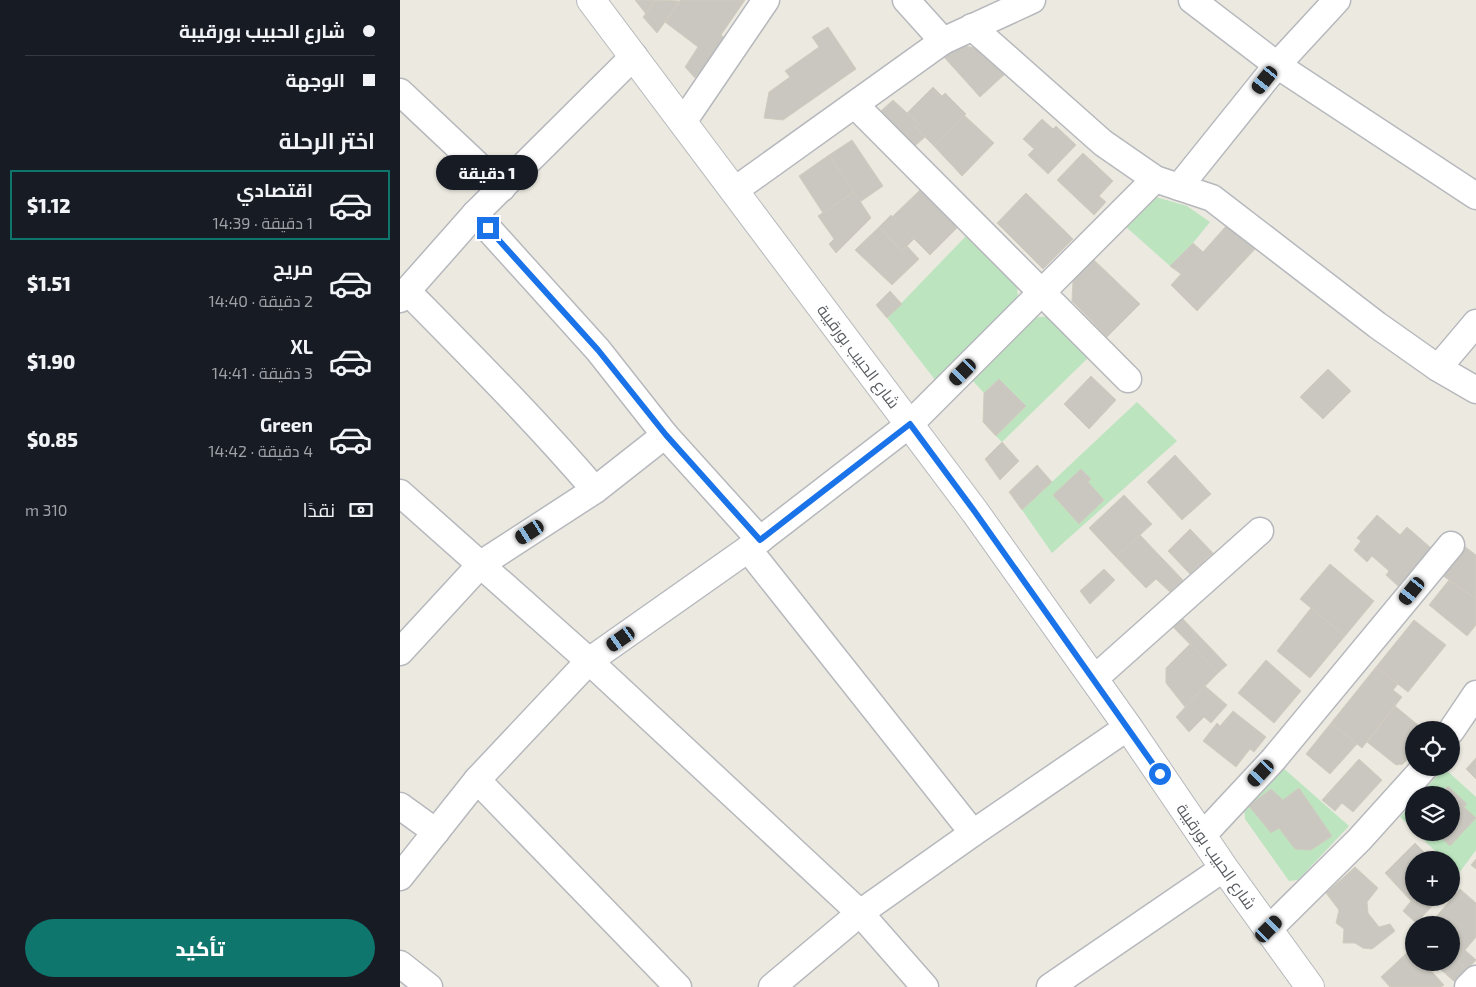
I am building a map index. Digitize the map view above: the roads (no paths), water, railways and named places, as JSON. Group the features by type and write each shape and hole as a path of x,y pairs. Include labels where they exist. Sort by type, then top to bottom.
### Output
{"street":[{"name":"شارع الحبيب بورقيبة","path":"591,0 910,424 1128,727 1224,868 1269,929 1305,985"},
{"path":"683,122 766,0"},
{"path":"906,0 943,42"},
{"path":"735,190 943,42 1032,0"},
{"path":"1192,0 1277,65 1476,196"},
{"path":"400,877 477,780 589,661 754,544 910,424 1042,293 1167,183 1337,0"},
{"path":"972,27 1103,144 1167,183 1212,198 1377,325 1438,368 1476,390"},
{"path":"595,490 559,448 498,383 404,295 476,214 634,56"},
{"path":"400,92 502,188"},
{"path":"855,105 1128,379"},
{"path":"476,214 598,350 754,544 973,833"},
{"path":"1438,368 1476,323"},
{"path":"400,652 481,564 595,490 666,435"},
{"path":"400,493 589,661 860,913 925,987"},
{"path":"1094,679 1260,530"},
{"path":"1202,836 1273,760 1451,545"},
{"path":"1458,721 1476,694"},
{"path":"772,987 860,913 1128,727"},
{"path":"1269,929 1359,840 1417,776"},
{"path":"477,780 678,987"},
{"path":"400,806 436,832"},
{"path":"1050,987 1224,868"},
{"path":"400,964 429,987"},
{"path":"1468,987 1476,979"}]}
